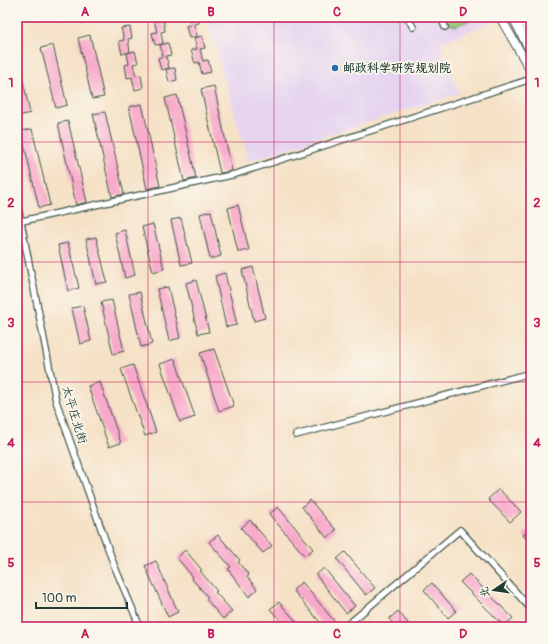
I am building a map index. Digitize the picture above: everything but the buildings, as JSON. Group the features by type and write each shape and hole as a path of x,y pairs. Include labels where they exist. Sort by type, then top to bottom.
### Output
{"street":[{"path":"408,17 413,27"},
{"path":"441,17 445,27"},
{"path":"500,17 531,71"},
{"path":"513,17 531,53"},
{"path":"522,17 531,35"},
{"path":"22,221 236,174 531,79"},
{"name":"太平庄北街","path":"17,202 22,221 56,401 114,565 140,627"},
{"path":"296,435 531,373"},
{"path":"345,627 460,530 531,609"}],"shaded area":[{"name":"邮政科学研究规划院","path":"206,17 490,17 493,22 440,43 459,93 249,161"}],"green space":[{"path":"446,17 471,17 471,20 455,26 449,24"}],"place":[{"name":"邮政科学研究规划院","path":"335,68"}]}
